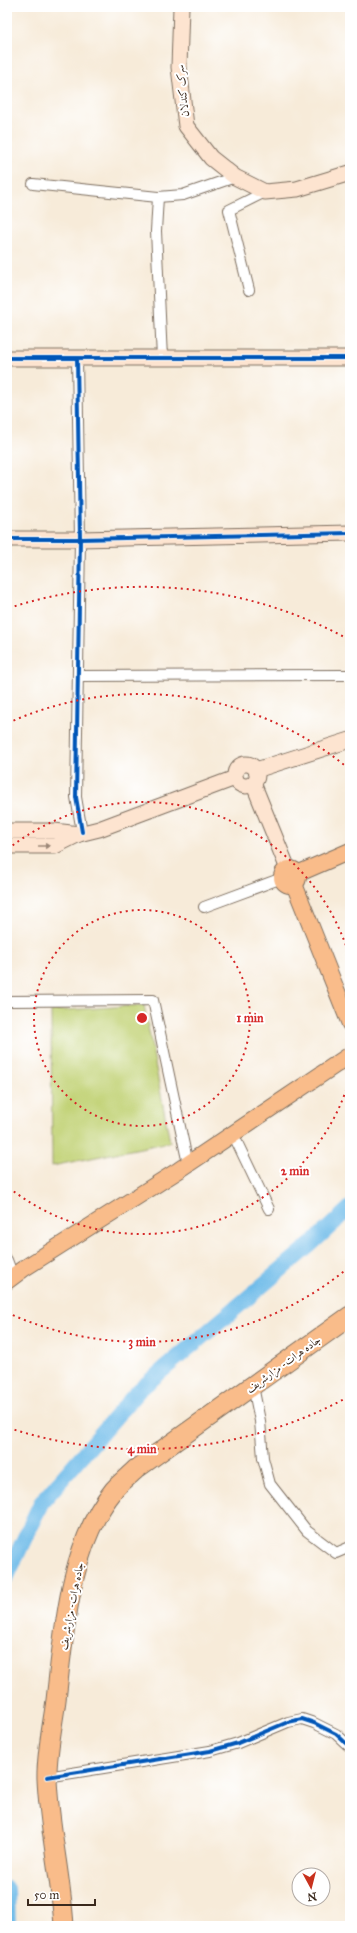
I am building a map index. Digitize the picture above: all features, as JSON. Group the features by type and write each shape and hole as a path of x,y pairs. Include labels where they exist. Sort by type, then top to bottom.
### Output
{"highway":[{"name":"جاده هرات- مزارشریف","path":"64,1926 62,1897 51,1832 47,1777 65,1629 76,1566 93,1524 114,1490 136,1469 350,1316"}],"main road":[{"path":"350,851 290,876 350,1024"},
{"path":"10,1279 23,1269 188,1164 350,1055"}],"street":[{"name":"سرک کندلان","path":"181,7 179,67 186,126 211,158 235,177 265,192"},
{"path":"249,290 229,210 265,192 297,189 350,173"},
{"path":"33,184 158,196 183,195 235,177"},
{"path":"158,196 156,231 162,358"},
{"path":"7,358 350,358"},
{"path":"77,358 80,539 76,797 80,833"},
{"path":"7,539 80,539 350,533"},
{"path":"79,676 350,675"},
{"path":"255,777 350,740"},
{"path":"7,846 55,846 80,833 99,829 235,778 237,767 244,763 251,765 290,876 204,907"},
{"path":"7,831 54,831 80,833"},
{"path":"7,1001 153,1000 188,1164"},
{"path":"233,1134 268,1209"},
{"path":"7,1260 10,1279"},
{"path":"252,1386 260,1420 263,1458 270,1484 307,1531 336,1553 350,1547"},
{"path":"47,1777 210,1750 238,1743 288,1722 302,1719 314,1722 336,1734 350,1747"}],"green space":[{"path":"144,1005 170,1142 52,1166 51,1011"}],"waterway":[{"path":"7,1576 41,1503 138,1391 310,1245 350,1208"},
{"path":"7,1889 8,1926"}],"cycle path":[{"path":"7,358 350,358"},
{"path":"77,358 80,539 76,797 82,832"},
{"path":"7,539 80,539 350,533"},
{"path":"47,1777 210,1751 238,1743 288,1722 302,1719 336,1734 350,1747"}]}
